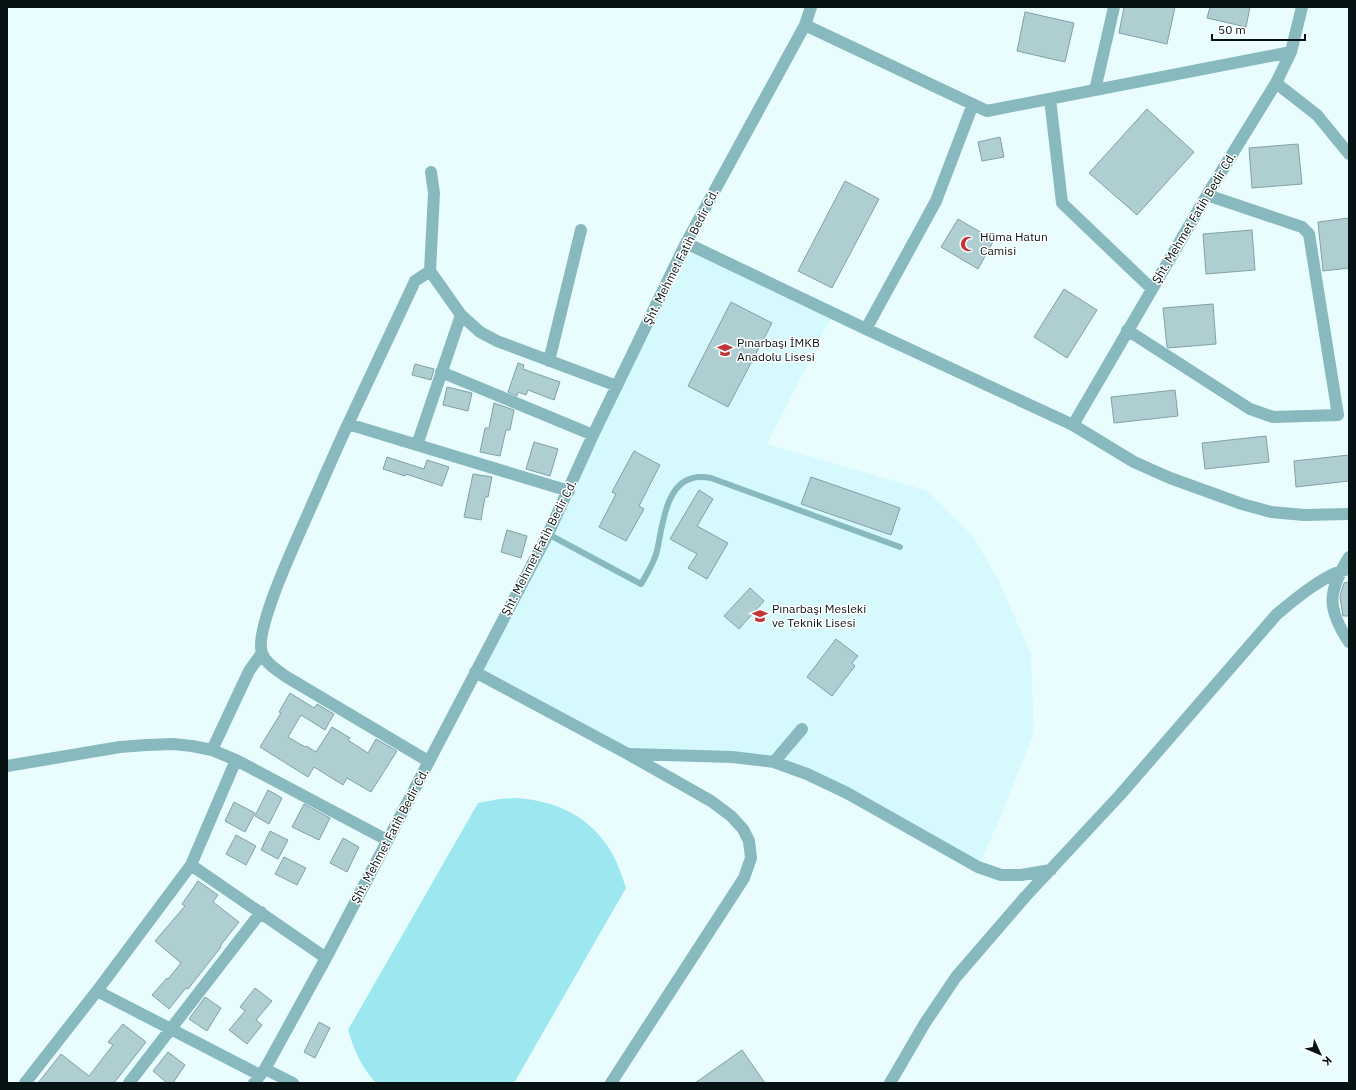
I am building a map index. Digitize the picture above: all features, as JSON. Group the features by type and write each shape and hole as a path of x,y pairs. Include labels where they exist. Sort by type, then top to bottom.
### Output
{"street":[{"name":"Şht. Mehmet Fatih Bedir Cd.","path":"260,1076 326,958 548,534 569,491 593,435 686,243 805,25 811,7"},
{"path":"1095,90 1114,7"},
{"name":"Şht. Mehmet Fatih Bedir Cd.","path":"1073,425 1207,195 1276,83 1291,52 1302,7"},
{"path":"805,25 987,111 1291,52"},
{"path":"1276,83 1317,116 1349,154"},
{"path":"1050,99 1062,203 1152,289"},
{"path":"866,329 936,201 973,104"},
{"path":"431,172 434,192 430,271 461,315 480,332 497,341 617,386"},
{"path":"1127,330 1250,410 1273,417 1344,414 1309,234 1302,226 1207,195"},
{"path":"549,361 582,230"},
{"path":"686,243 866,329 1073,425 1134,462 1170,478 1242,504 1271,512 1349,514"},
{"path":"428,761 285,676 269,663 262,653 261,639 274,592 348,424 415,281 430,271"},
{"path":"417,445 461,315"},
{"path":"441,372 593,435"},
{"path":"348,424 569,491"},
{"path":"1349,557 1345,570 1335,585 1333,598 1333,610 1338,624 1349,642"},
{"path":"890,1083 925,1023 956,977 1025,897 1120,795 1277,614 1305,591 1345,570"},
{"path":"212,750 248,671 262,653"},
{"path":"475,672 628,754 711,801 730,816 742,829 749,841 751,858 744,878 611,1083"},
{"path":"774,762 802,729"},
{"path":"7,766 120,746 173,744 192,746 212,750 236,760 387,840"},
{"path":"628,754 732,756 774,762 807,774 847,793 978,867 1001,875 1021,875 1051,870"},
{"path":"25,1083 97,991 191,864 236,760"},
{"path":"191,864 326,958"},
{"path":"129,1083 261,912"},
{"path":"97,991 260,1076 293,1083"}],"lane":[{"path":"548,534 641,584 652,566 657,552 664,513 671,498 675,491 686,481 692,478 700,477 711,478 900,547"}],"shaded area":[{"name":"Pınarbaşı Mesleki ve Teknik Lisesi","path":"686,243 833,314 767,444 928,491 971,534 998,579 1031,654 1034,732 1000,818 978,867 774,762 628,754 475,672"},
{"path":"515,798 544,802 571,813 583,820 603,840 612,853 626,888 514,1083 376,1083 366,1071 359,1058 348,1030 478,803"}],"building":[{"path":"1124,7 1175,7 1167,44 1119,33"},
{"path":"1210,7 1250,7 1246,27 1207,18"},
{"path":"1025,12 1074,23 1065,62 1017,51"},
{"path":"1147,109 1194,152 1137,215 1089,173"},
{"path":"1000,137 1004,157 982,161 978,142"},
{"path":"1298,144 1302,184 1252,188 1249,148"},
{"path":"845,181 879,199 832,288 798,271"},
{"path":"1349,218 1349,268 1323,271 1318,222"},
{"name":"Hüma Hatun Camisi","path":"958,219 994,240 978,269 941,247"},
{"path":"1252,230 1255,270 1206,274 1203,234"},
{"path":"1064,289 1097,310 1067,358 1034,337"},
{"path":"731,302 772,323 728,407 688,386"},
{"path":"1213,304 1216,344 1167,347 1163,308"},
{"path":"518,363 524,365 523,369 560,382 554,400 528,390 526,395 518,392 517,396 508,392"},
{"path":"415,364 434,369 431,380 412,375"},
{"path":"447,387 472,393 468,411 443,405"},
{"path":"1175,390 1178,416 1114,423 1111,397"},
{"path":"494,403 514,410 510,430 506,430 500,456 480,452 485,428 489,428"},
{"path":"1266,436 1269,462 1205,469 1202,443"},
{"path":"534,442 558,449 550,476 526,469"},
{"path":"634,451 660,465 639,506 644,509 626,541 599,527 616,494 612,492"},
{"path":"1349,455 1349,481 1296,487 1294,461"},
{"path":"387,457 424,469 427,460 449,467 442,486 406,474 405,476 383,469"},
{"path":"473,474 492,477 488,497 485,497 481,520 464,517"},
{"path":"811,477 900,508 891,535 801,504"},
{"path":"699,490 713,499 697,526 728,543 707,579 688,568 697,554 670,539"},
{"path":"507,530 527,536 521,558 501,552"},
{"path":"1349,582 1349,616 1343,616 1340,597 1344,583"},
{"path":"750,588 764,601 739,629 724,616"},
{"path":"836,639 858,656 852,663 855,666 832,696 807,677"},
{"path":"290,693 314,708 317,704 334,714 325,730 301,715 288,737 305,747 306,746 316,752 332,727 350,738 348,740 368,753 376,739 397,751 371,792 347,778 343,785 314,767 308,777 260,747 281,713 279,712"},
{"path":"268,790 282,798 269,824 255,816"},
{"path":"234,802 255,813 245,832 225,821"},
{"path":"304,804 330,818 319,840 292,827"},
{"path":"270,831 288,840 278,859 261,850"},
{"path":"236,835 256,846 246,865 226,854"},
{"path":"343,838 359,847 347,872 330,863"},
{"path":"284,857 306,868 297,885 275,874"},
{"path":"198,881 218,895 213,902 239,922 188,989 186,988 169,1009 152,995 181,963 155,941 185,906 182,904"},
{"path":"255,988 272,1001 256,1020 262,1025 247,1044 229,1030 245,1011 240,1007"},
{"path":"205,997 221,1008 207,1031 189,1019"},
{"path":"319,1022 330,1028 315,1058 304,1052"},
{"path":"123,1024 146,1042 114,1083 38,1083 61,1054 89,1076 113,1045 108,1042"},
{"path":"742,1050 765,1083 695,1083"},
{"path":"168,1052 185,1065 173,1083 167,1083 153,1071"}],"place":[{"name":"Hüma Hatun Camisi","path":"968,244"},
{"name":"Pınarbaşı İMKB Anadolu Lisesi","path":"725,350"},
{"name":"Pınarbaşı Mesleki ve Teknik Lisesi","path":"760,616"}]}
